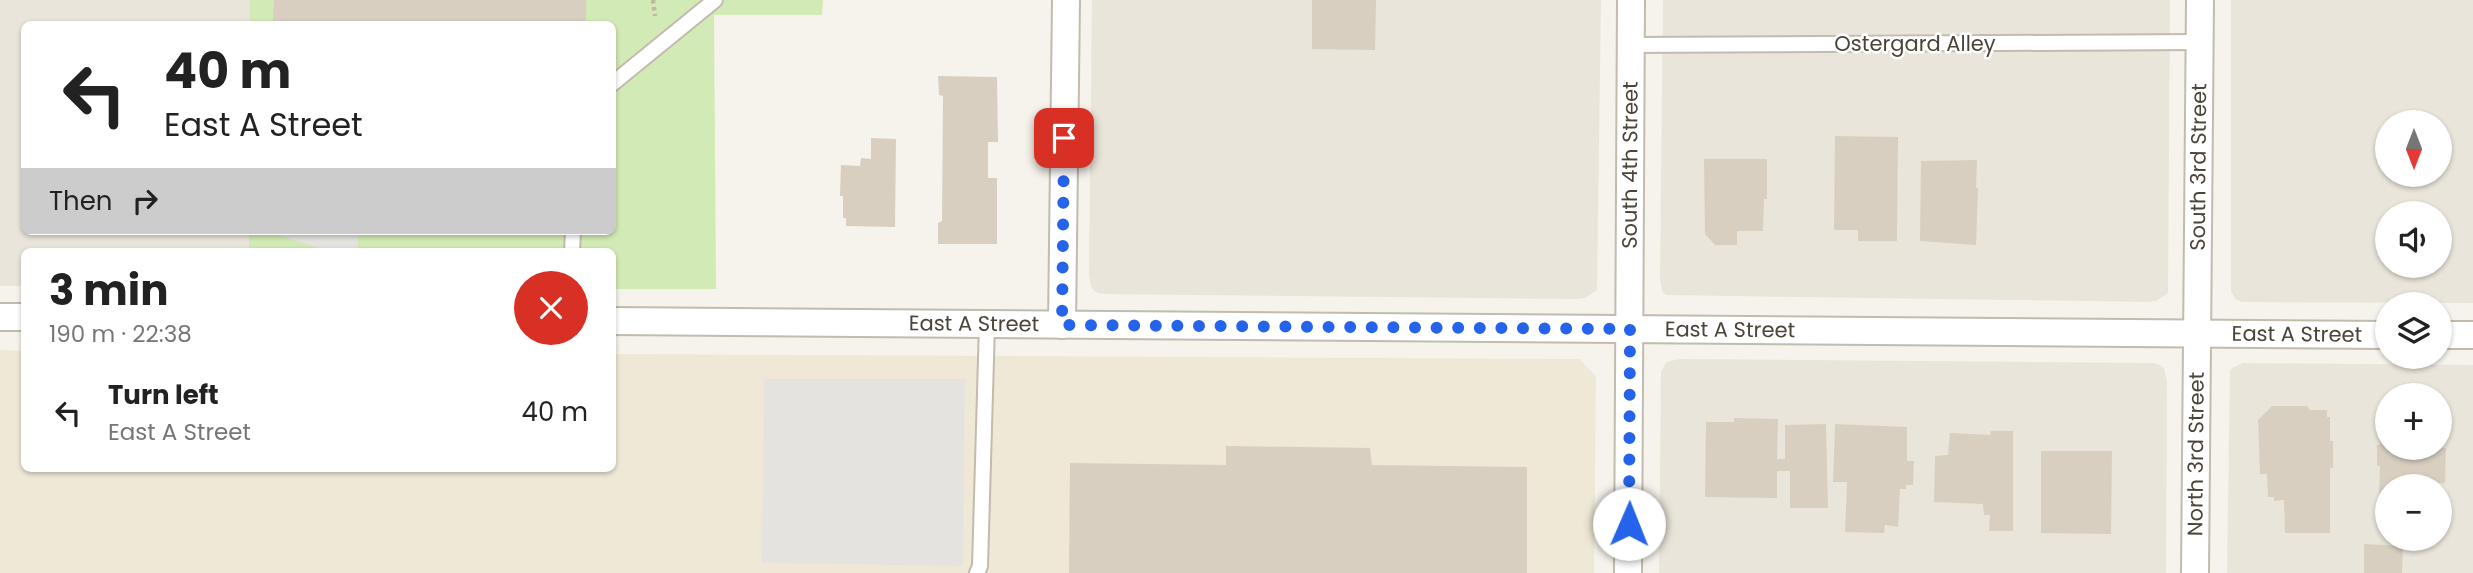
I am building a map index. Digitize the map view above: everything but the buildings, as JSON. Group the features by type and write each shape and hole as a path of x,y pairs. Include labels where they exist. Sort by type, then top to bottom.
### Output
{"street":[{"path":"1062,325 1066,0"},
{"name":"South 4th Street","path":"1628,573 1631,0"},
{"name":"South 3rd Street","path":"2198,334 2200,0"},
{"path":"0,317 21,317"},
{"name":"East A Street","path":"616,321 2375,335"},
{"name":"North 3rd Street","path":"2195,573 2198,334"},
{"path":"2452,335 2473,335"}],"lane":[{"path":"616,81 715,0"},
{"name":"Ostergard Alley","path":"1631,45 2199,42"},
{"path":"976,573 980,566 987,324"}],"shaded area":[{"path":"0,0 250,0 250,21 21,21 21,235 249,235 249,248 21,248 21,286 0,286"},
{"path":"1092,0 1601,0 1597,290 1585,298 1576,299 1096,292 1092,289 1089,276"},
{"path":"1663,0 2170,0 2168,293 2156,301 2147,302 1666,295 1662,291 1660,278"},
{"path":"2231,0 2473,0 2473,303 2452,303 2452,292 2375,292 2375,303 2242,302 2235,299 2231,291"},
{"path":"278,235 358,235 358,248 318,248"},
{"path":"0,350 21,351 21,472 616,472 616,354 1580,359 1596,377 1594,573 0,573"},
{"path":"1680,359 2160,365 2164,368 2167,382 2166,573 1659,573 1661,372 1666,362"},
{"path":"2243,363 2375,364 2375,369 2452,369 2452,365 2473,365 2473,573 2227,573 2230,371"},
{"path":"764,379 965,379 963,566 762,563"}],"green space":[{"path":"250,0 823,0 822,15 714,15 716,289 616,289 616,248 249,248 249,235 616,235 616,21 250,21"}],"route":[{"path":"1064,138 1062,325 1630,329 1629,524"}]}
